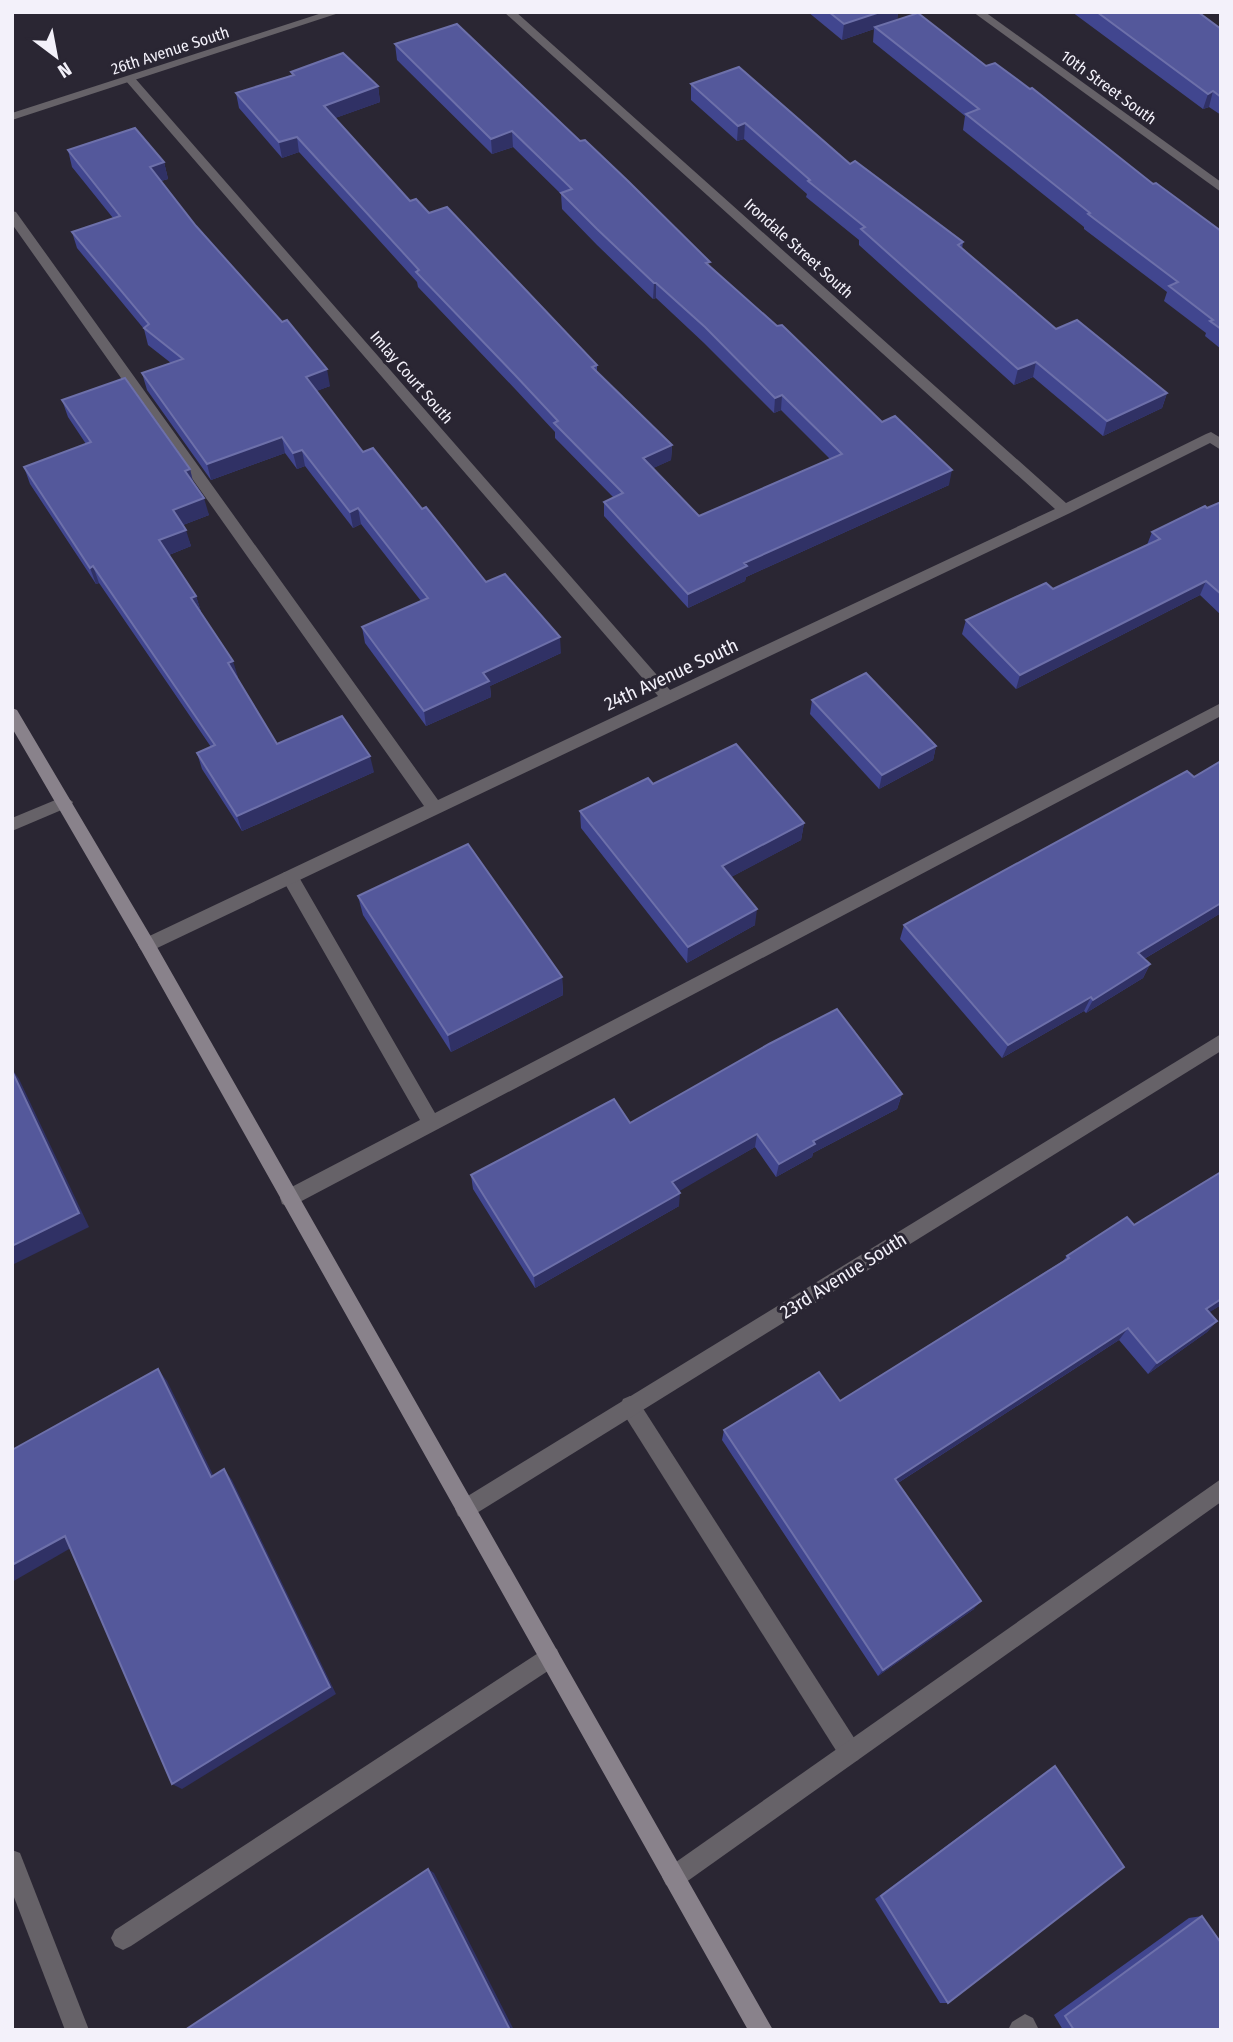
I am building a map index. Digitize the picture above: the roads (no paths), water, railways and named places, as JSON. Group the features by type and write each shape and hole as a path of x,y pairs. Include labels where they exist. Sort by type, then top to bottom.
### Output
{"main road":[{"path":"12,714 147,945 761,2030"}],"street":[{"name":"26th Avenue South","path":"12,117 337,12"},
{"name":"Irondale Street South","path":"509,12 1065,510"},
{"name":"10th Street South","path":"978,12 1221,188"},
{"name":"Imlay Court South","path":"130,79 668,698"},
{"path":"13,219 435,809"},
{"name":"24th Avenue South","path":"147,945 1216,441"},
{"path":"289,1198 1221,709"},
{"path":"12,825 65,802"},
{"path":"290,877 431,1123"},
{"name":"23rd Avenue South","path":"465,1509 1221,1042"},
{"path":"630,1406 850,1752"},
{"path":"674,1877 1221,1489"},
{"path":"123,1938 550,1657"},
{"path":"12,1861 77,2030"},
{"path":"1020,2030 1025,2026 1027,2030"}]}
